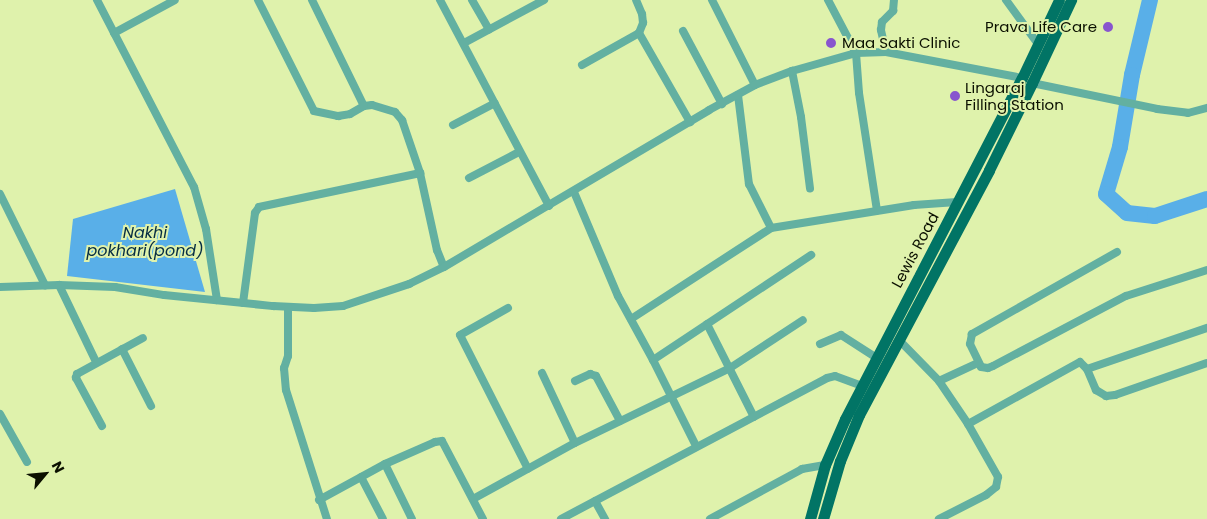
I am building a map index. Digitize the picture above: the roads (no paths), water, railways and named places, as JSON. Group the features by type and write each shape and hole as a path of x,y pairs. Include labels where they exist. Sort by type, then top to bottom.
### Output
{"main road":[{"name":"Lewis Road","path":"823,519 829,494 850,435 997,153 1027,81 1038,44 1059,0"},
{"name":"Lewis Road","path":"810,519 825,465 875,357 986,148 1027,81 1070,0"},
{"path":"986,148 997,153"}],"street":[{"path":"97,0 194,187 206,229 217,300"},
{"path":"114,33 175,0"},
{"path":"258,0 314,111 338,116 350,114 364,106 384,108 395,112 402,120 420,173 437,250 444,266"},
{"path":"312,0 364,106"},
{"path":"440,0 550,206"},
{"path":"472,0 489,30"},
{"path":"464,43 544,0"},
{"path":"582,65 639,33 643,23 642,14 636,0"},
{"path":"712,0 755,85"},
{"path":"828,0 856,53 859,93 877,212"},
{"path":"886,52 881,30 882,22 893,11 894,0"},
{"path":"1006,0 1038,44"},
{"path":"683,31 722,104"},
{"path":"639,33 690,122"},
{"path":"0,287 59,285 115,287 164,295 288,307 343,306 409,284 444,266 755,85 792,71 856,53 886,52 1157,109 1188,113 1207,108"},
{"path":"792,71 801,117 810,188"},
{"path":"738,95 749,184 771,228"},
{"path":"452,125 495,103"},
{"path":"469,178 520,152"},
{"path":"243,302 255,213 259,207 420,173"},
{"path":"574,192 618,296 653,360 696,446"},
{"path":"0,194 45,286"},
{"path":"631,319 771,228 914,205 957,202"},
{"path":"1117,252 975,331 969,338 978,362 982,367 988,368 1126,296 1207,270"},
{"path":"653,360 811,255"},
{"path":"59,285 96,362"},
{"path":"288,307 288,356 284,368 286,390 327,519"},
{"path":"508,308 460,335 528,469"},
{"path":"473,499 575,443 730,368 803,320"},
{"path":"707,324 754,417"},
{"path":"1087,368 1207,328"},
{"path":"820,344 841,335 875,357"},
{"path":"102,426 76,378 76,374 143,338"},
{"path":"900,341 939,381 993,465 998,482 996,487 986,495 939,519"},
{"path":"122,349 151,406"},
{"path":"939,381 978,362"},
{"path":"968,424 1080,362 1087,368 1096,390 1106,396 1115,395 1207,363"},
{"path":"542,373 575,443"},
{"path":"575,381 590,374 596,376 620,421"},
{"path":"561,519 827,378 835,376 862,386"},
{"path":"0,415 27,462"},
{"path":"320,500 385,464 435,442 442,441 483,519"},
{"path":"385,464 412,519"},
{"path":"710,519 802,469 825,465"},
{"path":"361,477 383,519"},
{"path":"595,501 605,519"}],"water":[{"name":"Nakhi pokhari(pond)","path":"175,189 205,292 67,276 73,219"}],"waterway":[{"path":"1150,0 1132,75 1120,147 1106,194 1127,213 1155,216 1207,199"}],"place":[{"name":"Prava Life Care","path":"1108,27"},
{"name":"Maa Sakti Clinic","path":"831,43"},
{"name":"Lingaraj Filling Station","path":"955,96"}]}
